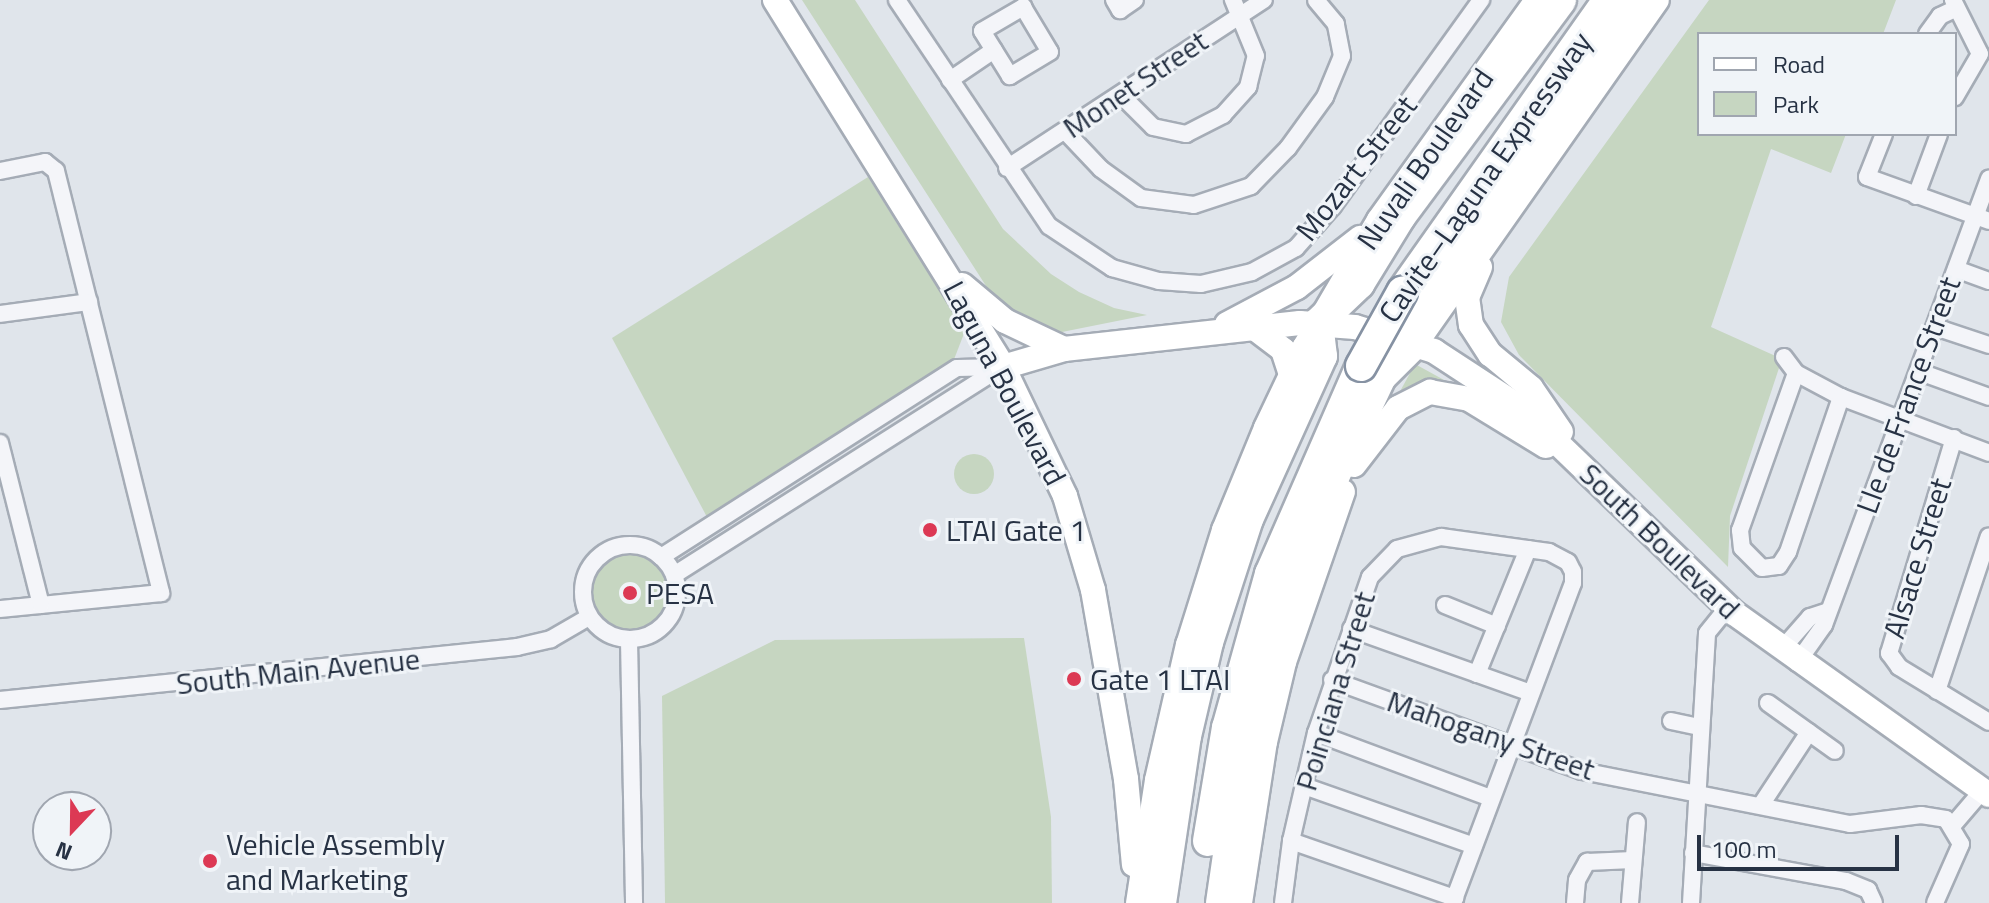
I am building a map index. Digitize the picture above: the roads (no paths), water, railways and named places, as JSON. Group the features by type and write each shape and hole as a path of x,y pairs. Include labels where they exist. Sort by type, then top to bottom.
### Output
{"highway":[{"path":"1161,903 1180,765 1208,642 1248,519 1322,356 1318,323 1359,284 1400,217 1561,0"},
{"name":"Cavite–Laguna Expressway","path":"1181,903 1195,786 1236,610 1279,489 1392,288 1583,0"},
{"name":"Cavite–Laguna Expressway","path":"1392,288 1608,0"},
{"path":"1221,903 1238,787 1290,588 1325,495 1381,377 1415,343 1414,316 1453,255 1634,0"},
{"name":"Cavite–Laguna Expressway","path":"1202,903 1227,728 1270,574 1352,360"}],"main road":[{"name":"Laguna Boulevard","path":"775,0 1003,367 1057,476 1085,553 1126,779 1137,903"},
{"name":"Nuvali Boulevard","path":"1318,323 1379,220 1537,0"},
{"path":"1240,903 1260,770 1284,662 1354,465 1415,343 1541,160 1657,0"},
{"path":"1541,160 1515,216 1471,284 1467,311 1482,343 1531,388 1586,471"},
{"path":"1216,330 1318,273 1379,220"},
{"path":"945,270 1005,321 1064,349"},
{"name":"Laguna Boulevard","path":"1137,903 1160,767 1199,608 1236,496 1291,374 1318,323"},
{"name":"South Boulevard","path":"1003,367 1064,349 1216,330 1318,323 1415,343 1502,392 1731,611 1789,656 1986,792"},
{"path":"1253,327 1283,350 1291,374"},
{"path":"1354,465 1398,408 1420,395 1438,391 1469,399 1586,471"}],"street":[{"name":"Mozart Street","path":"897,0 1007,168 1049,226 1112,268 1159,281 1201,284 1252,272 1296,248 1333,206 1481,0"},
{"path":"1114,0 1120,10 1135,0"},
{"name":"Monet Street","path":"1007,168 1123,97 1237,7 1264,0"},
{"path":"1065,131 1101,169 1141,198 1194,205 1251,186 1288,148 1325,97 1342,56 1336,24 1316,0"},
{"path":"1928,32 1954,4 1980,54 1957,94"},
{"path":"1123,97 1153,127 1186,134 1223,115 1248,87 1256,56 1237,7"},
{"path":"950,80 994,50"},
{"path":"1883,136 1867,177 1982,218"},
{"path":"1916,196 1938,136"},
{"path":"0,171 45,162 56,171 161,593 0,609"},
{"name":"Lle de France Street","path":"1789,656 1824,625 1825,612 1902,420 1956,269 1982,218 1989,178"},
{"path":"1956,269 1989,281"},
{"path":"0,314 89,302"},
{"path":"1935,327 1989,345"},
{"path":"1784,357 1796,373 1841,397 1989,453"},
{"path":"674,575 869,455 1003,367"},
{"path":"661,557 957,368 1003,367"},
{"path":"1920,372 1989,397"},
{"path":"1796,373 1740,530 1742,548 1762,568 1779,566 1788,552 1841,397"},
{"name":"Alsace Street","path":"1954,438 1889,653 1899,667 1989,721"},
{"path":"0,443 41,605"},
{"path":"1937,691 1989,536"},
{"name":"Poinciana Street","path":"1284,900 1291,841 1316,733 1370,577 1397,549 1441,537 1559,556 1573,572 1454,900"},
{"path":"631,545 661,557 674,575 677,598 669,619 651,635 629,640 608,635 589,617 583,584 599,556 631,545"},
{"path":"1477,674 1528,549"},
{"path":"1445,605 1497,626"},
{"path":"1691,903 1706,644 1731,611"},
{"name":"South Main Avenue","path":"0,700 507,649 551,639 589,617"},
{"path":"1351,629 1531,693"},
{"path":"629,640 634,903"},
{"name":"Mahogany Street","path":"1332,680 1582,771 1696,790 1850,824 1935,816 1953,825"},
{"path":"1768,703 1835,751"},
{"path":"1671,721 1700,727"},
{"path":"1761,805 1809,732"},
{"path":"1316,733 1491,798"},
{"path":"1304,786 1474,846"},
{"path":"1935,903 1960,854 1953,825 1986,792"},
{"path":"1630,903 1637,822"},
{"path":"1291,841 1454,900"},
{"path":"1693,853 1846,881 1868,890 1874,903"},
{"path":"1575,903 1577,880 1587,862 1633,860"},
{"path":"1284,900 1301,903"}],"place":[{"name":"LTAI Gate 1","path":"930,530"},
{"name":"PESA","path":"630,593"},
{"name":"Gate 1 LTAI","path":"1074,679"},
{"name":"Vehicle Assembly and Marketing","path":"210,861"}]}
